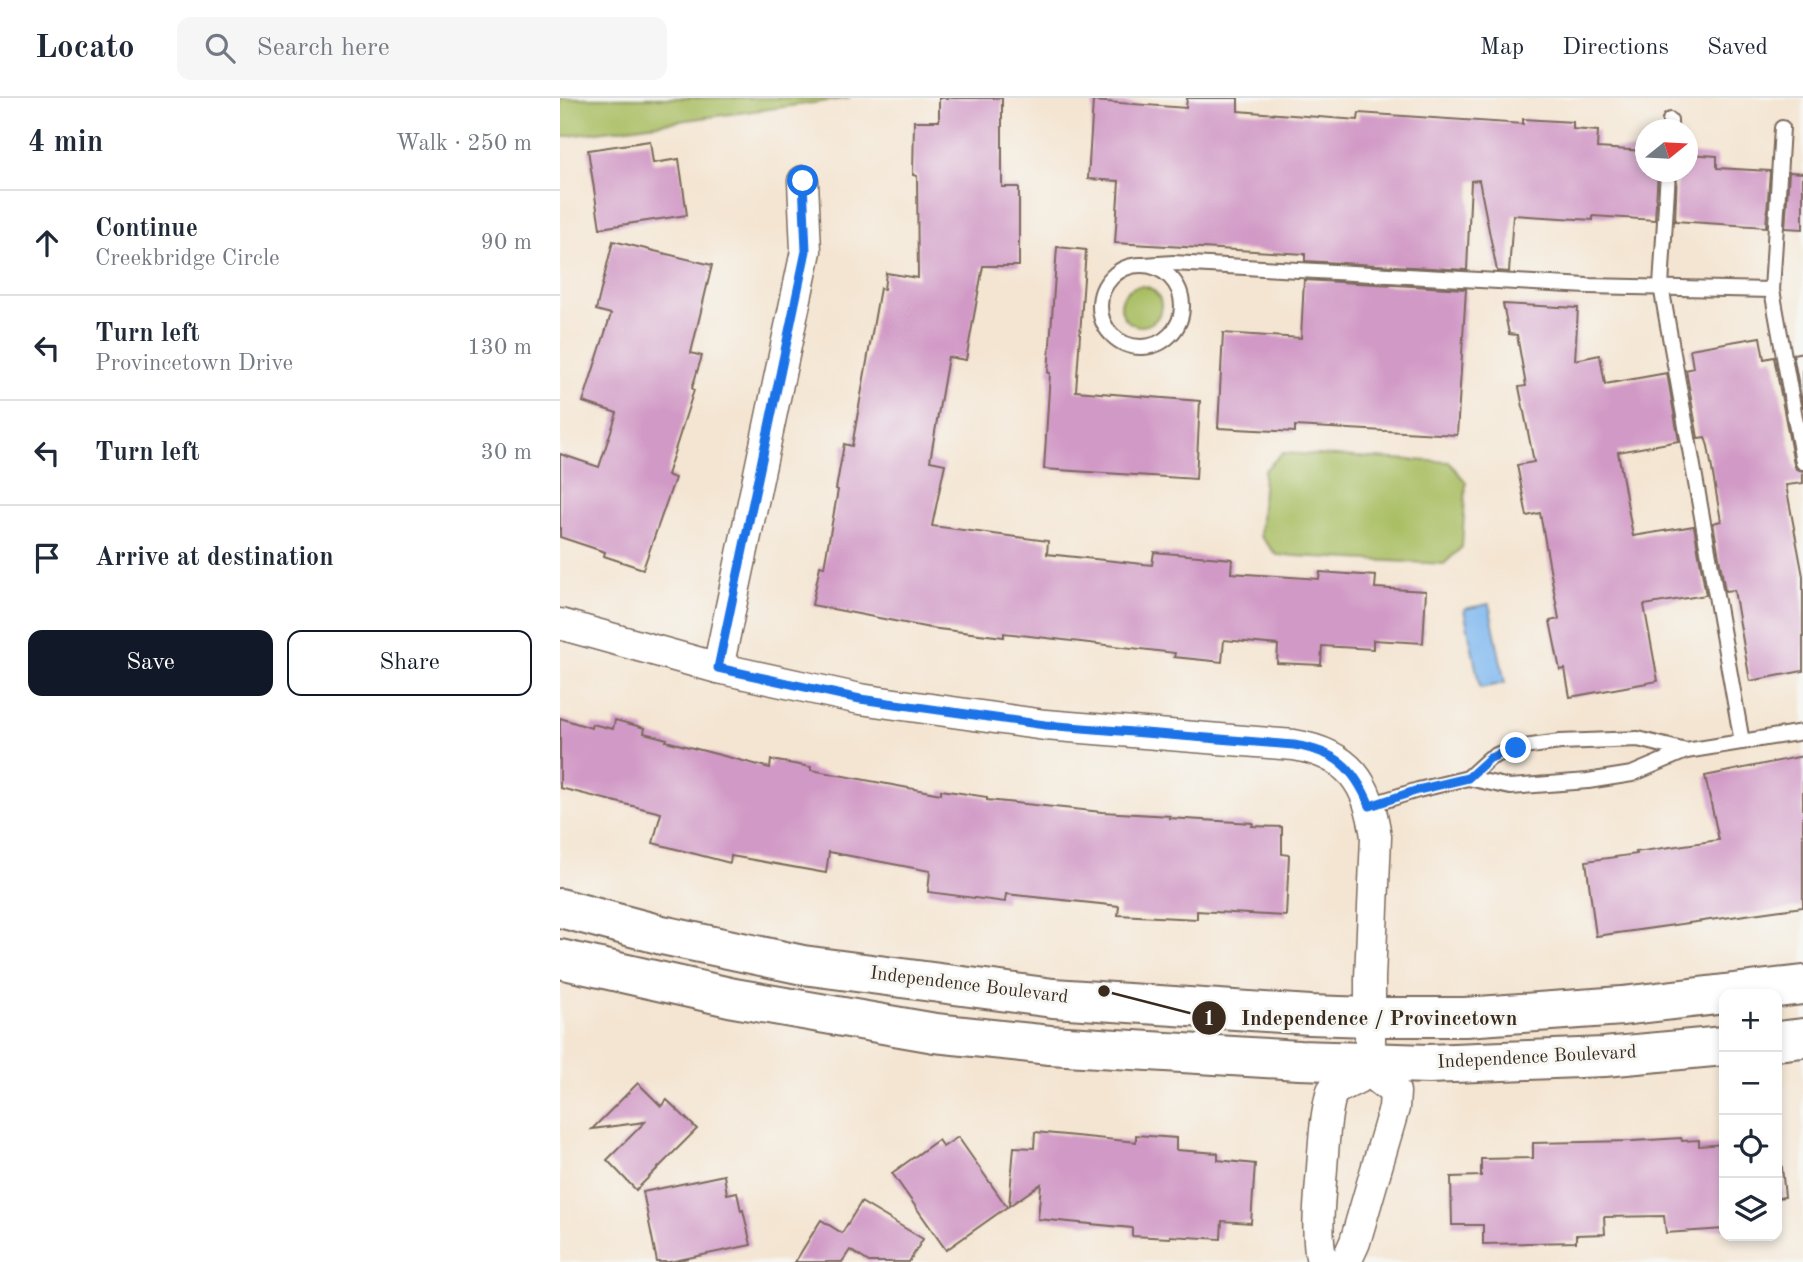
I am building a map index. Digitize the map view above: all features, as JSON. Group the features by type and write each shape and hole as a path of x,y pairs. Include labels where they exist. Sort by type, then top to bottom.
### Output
{"street":[{"path":"718,668 806,251 803,181"},
{"path":"560,624 718,668 860,699 1045,725 1294,745 1315,748 1348,768 1363,789 1370,806 1376,837 1369,1017 1370,1068 1395,1092 1394,1108 1355,1242 1346,1262"},
{"name":"Independence Boulevard","path":"560,908 803,965 1053,998 1310,1015 1465,1017 1622,1006 1803,985"},
{"name":"Independence Boulevard","path":"560,959 734,998 935,1033 1050,1045 1283,1059 1370,1068 1604,1057 1719,1046"},
{"path":"1782,1040 1803,1038"},
{"path":"1322,1262 1319,1237 1320,1204 1327,1109 1332,1091 1370,1068"}],"lane":[{"path":"1782,128 1772,290 1803,462"},
{"path":"1667,182 1661,286 1742,742"},
{"path":"1144,265 1157,268 1177,285 1182,311 1171,335 1160,343 1132,347 1109,332 1102,320 1100,306 1103,292 1110,280 1119,271 1132,266 1144,265 1172,263 1587,286 1772,290"},
{"path":"1370,806 1418,790 1468,778 1510,787 1588,781 1632,774 1686,751 1803,732"},
{"path":"1468,778 1490,758 1501,753 1516,748 1560,742 1638,739 1686,751"}],"green space":[{"path":"560,98 850,98 560,137"},
{"path":"1141,286 1149,287 1155,292 1160,298 1160,314 1155,320 1149,325 1141,326 1133,325 1127,320 1122,314 1121,306 1122,298 1127,292 1133,287"},
{"path":"1282,453 1449,462 1466,482 1462,547 1444,564 1277,555 1260,536 1264,471"}],"water":[{"path":"1489,604 1505,683 1480,688 1464,609"}],"building":[{"path":"939,98 1002,98 1002,187 1019,187 1019,266 983,266 966,360 948,357 930,461 945,464 932,526 1048,541 1047,554 1152,565 1154,552 1232,559 1231,573 1319,579 1320,572 1376,576 1375,588 1426,591 1423,643 1373,640 1373,649 1322,646 1321,665 1277,663 1278,645 1224,640 1222,662 1174,657 1175,653 1004,633 1004,637 930,628 812,605 820,566 824,567 844,444 852,446 880,288 884,289 886,273 918,278 917,176 913,175 914,121 939,121"},
{"path":"1187,98 1238,98 1238,111 1358,120 1359,113 1523,124 1523,119 1573,122 1573,129 1598,131 1597,148 1635,150 1635,182 1657,182 1655,220 1593,216 1593,220 1513,215 1509,272 1497,271 1479,180 1471,181 1467,270 1305,261 1305,254 1115,243 1119,181 1088,179 1093,101 1186,108"},
{"path":"650,141 653,163 679,159 687,215 600,228 588,150"},
{"path":"1698,155 1717,156 1717,168 1770,171 1766,227 1675,221 1677,182 1698,182"},
{"path":"1789,172 1803,173 1803,229 1785,228"},
{"path":"613,241 712,265 691,353 702,356 667,475 675,478 643,569 604,556 605,552 560,537 560,454 599,467 617,413 583,402 611,314 596,310"},
{"path":"1057,247 1086,250 1076,391 1200,401 1196,479 1044,469"},
{"path":"1304,280 1466,289 1457,435 1295,426 1295,432 1218,428 1223,333 1301,338"},
{"path":"1503,304 1578,308 1575,360 1600,355 1605,384 1667,373 1679,441 1618,452 1633,536 1694,526 1706,595 1644,605 1658,681 1570,697 1565,669 1560,670 1550,621 1559,619 1540,513 1527,516 1517,465 1534,462 1519,387 1526,386 1517,335 1509,334"},
{"path":"1760,337 1764,359 1774,357 1794,464 1796,469 1803,471 1803,483 1786,485 1803,576 1803,671 1750,681 1734,590 1725,591 1713,523 1721,521 1708,446 1705,437 1698,438 1686,370 1693,368 1690,349"},
{"path":"1803,352 1803,408 1793,354"},
{"path":"560,718 591,728 592,724 613,729 615,720 645,728 644,733 667,739 666,741 770,768 771,760 941,794 941,790 987,797 987,800 1282,827 1282,854 1289,855 1286,916 1197,911 1197,919 1118,915 1119,906 1006,894 1005,902 928,892 930,871 829,852 826,873 731,856 730,863 653,843 661,813 560,788"},
{"path":"1803,756 1803,907 1596,936 1586,861 1719,840 1705,776"},
{"path":"638,1083 661,1106 667,1100 697,1129 636,1190 607,1160 645,1122 592,1129"},
{"path":"1035,1132 1136,1142 1136,1135 1176,1138 1176,1150 1218,1153 1218,1160 1255,1164 1251,1223 1222,1221 1221,1239 1132,1236 1132,1228 1038,1219 1041,1184 1009,1206 1014,1147 1034,1148"},
{"path":"958,1137 1007,1207 946,1250 892,1173 938,1140 943,1147"},
{"path":"1681,1138 1682,1141 1699,1140 1699,1146 1719,1144 1719,1229 1666,1233 1664,1216 1604,1217 1605,1234 1576,1235 1576,1242 1483,1244 1483,1225 1452,1225 1451,1177 1481,1176 1481,1159 1533,1158 1533,1143"},
{"path":"1782,1168 1785,1197 1782,1197"},
{"path":"724,1175 727,1194 737,1192 751,1245 669,1262 657,1262 643,1192"},
{"path":"861,1202 923,1239 909,1262 869,1262 850,1250 842,1262 795,1262 821,1220 842,1233"}],"place":[{"name":"Independence / Provincetown","path":"1104,991"}],"route":[{"path":"803,181 806,251 718,668 860,699 1045,725 1315,748 1348,768 1363,789 1370,806 1418,790 1468,778 1490,758 1516,748"}]}
